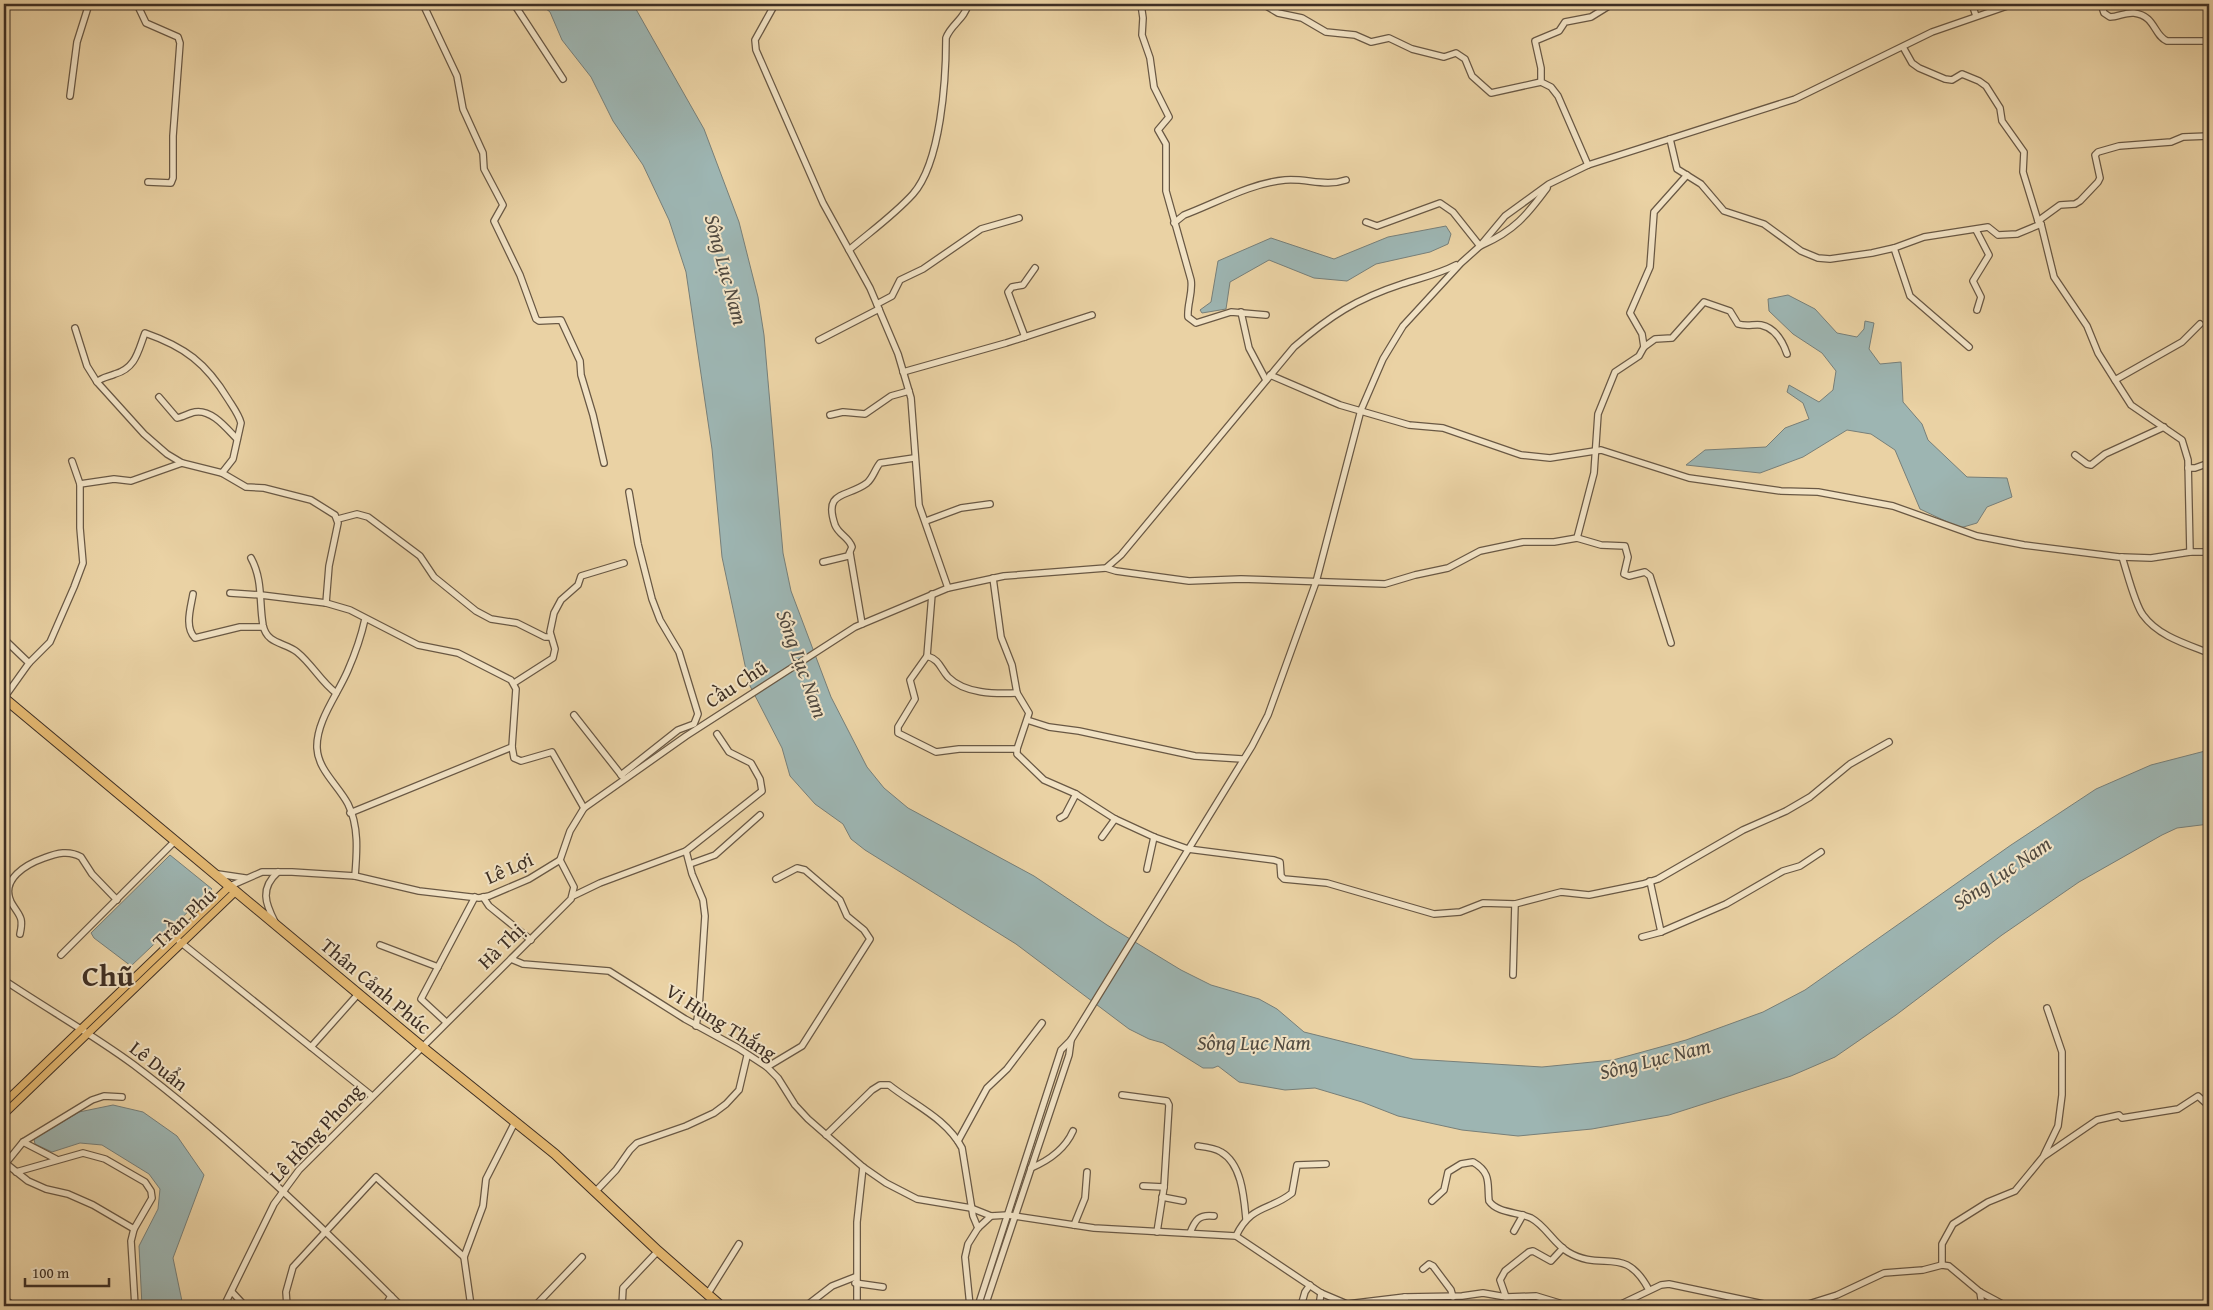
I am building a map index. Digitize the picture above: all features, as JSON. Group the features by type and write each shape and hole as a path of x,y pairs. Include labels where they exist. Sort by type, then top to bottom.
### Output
{"highway":[{"name":"Thân Cảnh Phúc","path":"4,698 421,1046 555,1154 658,1251 721,1306"}],"main road":[{"name":"Trần Phú","path":"4,1103 81,1028 233,889"},
{"name":"Trần Phú","path":"4,1114 88,1033 178,940"}],"street":[{"path":"70,96 77,42 88,4"},
{"path":"138,4 146,23 178,37 180,43 173,136 173,178 171,183 148,182"},
{"path":"423,4 457,76 463,109 483,153 484,169 503,205 494,220 520,275 536,318 539,322 561,320 580,361 581,375 594,415 604,463"},
{"path":"514,4 563,79"},
{"path":"775,4 755,40 756,50 823,203 878,306 903,372 909,391 920,505 948,588"},
{"path":"849,250 912,194 925,172 939,132 946,38 949,30 966,13 968,4"},
{"path":"1141,4 1143,18 1142,35 1150,58 1154,87 1169,115 1168,119 1158,130 1166,144 1166,191 1193,291 1187,308 1188,317 1196,322 1231,312 1266,315"},
{"path":"1263,4 1278,13 1302,18 1326,32 1355,35 1371,42 1389,38 1412,49 1444,58 1456,53 1465,59 1472,76 1491,93 1541,82 1551,87 1558,96 1588,165"},
{"path":"1541,82 1541,68 1536,39 1559,31 1565,22 1591,17 1612,4"},
{"path":"1972,4 1976,16"},
{"path":"978,1306 1061,1050 1071,1040 1252,746 1268,715 1316,582 1362,410 1383,359 1404,326 1461,262 1480,246 1505,216 1550,184 1588,165 1805,95 1932,32 2013,4"},
{"path":"2101,4 2104,13 2110,17 2130,13 2145,16 2163,39 2167,41 2209,41"},
{"path":"1903,47 1912,63 1945,79 1952,80 1958,75 1967,74 1986,86 2000,108 2002,121 2024,152 2024,172 2040,222 2054,277 2087,326 2098,353 2131,405 2182,440 2188,453 2190,552"},
{"path":"1670,139 1676,166 1701,184 1724,211 1764,224 1811,256 1830,259 1894,248 1924,237 1988,227 1998,235 2017,234 2040,222 2060,205 2075,204 2080,201 2100,178 2095,155 2098,152 2119,146 2171,142 2183,137 2209,136"},
{"path":"1644,347 1642,334 1630,313 1650,267 1654,212 1687,175"},
{"path":"1174,223 1184,215 1272,182 1304,180 1333,184 1346,180"},
{"path":"1480,246 1499,238 1518,224 1550,184"},
{"path":"1366,222 1374,227 1440,203 1453,212 1480,246"},
{"path":"819,340 878,306 892,296 900,280 923,270 981,229 1019,218"},
{"path":"1976,230 1989,255 1973,281 1981,297 1977,310"},
{"path":"1894,248 1910,296 1970,347"},
{"path":"1106,568 1121,555 1294,347 1326,320 1370,295 1461,262"},
{"path":"1024,337 1008,292 1012,287 1023,284 1035,268"},
{"path":"1671,643 1650,576 1645,572 1629,576 1624,574 1628,557 1625,546 1601,545 1577,538 1588,501 1597,450 1596,420 1613,375 1617,370 1639,356 1644,347 1655,339 1672,338 1704,302 1730,311 1738,324 1746,327 1761,325 1768,328 1783,342 1787,354"},
{"path":"1242,312 1249,348 1268,378 1340,405 1421,428 1443,428 1533,456 1550,458 1597,450 1689,478 1828,494 1893,506 1977,536 2122,557 2151,558 2190,552 2209,552"},
{"path":"903,372 1092,315"},
{"path":"2115,380 2182,342 2200,324"},
{"path":"75,328 87,366 97,382 144,434 182,463 222,473 246,487 264,488 311,500 325,507 338,519"},
{"path":"97,382 101,378 128,368 135,361 145,333 183,349 205,365 242,423 233,459 222,473"},
{"path":"830,415 843,412 865,414 891,396 909,391"},
{"path":"159,397 176,418 193,412 207,413 223,424 237,439"},
{"path":"2075,456 2087,464 2091,464 2105,454 2164,427"},
{"path":"862,624 850,553 851,543 838,532 831,508 843,492 867,483 880,463 914,458"},
{"path":"4,698 29,663 50,642 83,563 80,528 80,484 72,461"},
{"path":"80,484 114,479 131,481 182,463"},
{"path":"2188,468 2195,468 2209,463"},
{"path":"574,715 623,777 678,730 694,724 698,714 679,652 660,620 652,599 638,544 629,492"},
{"path":"926,521 957,509 990,504"},
{"path":"338,519 357,514 368,517 420,556 434,577 476,610 490,619 517,624 545,637 551,637"},
{"path":"326,603 329,566 338,519"},
{"name":"Cầu Chũ","path":"686,736 855,627 948,588 993,578 1106,568 1189,581 1241,579 1393,583 1415,575 1448,568 1480,551 1523,542 1554,542 1577,538"},
{"path":"823,562 848,556 850,553"},
{"path":"2122,557 2143,616 2168,636 2209,653"},
{"path":"251,558 259,576 263,627 270,639 296,651 326,685 336,693"},
{"path":"514,684 553,658 555,649 550,632 556,607 578,585 581,576 624,563"},
{"path":"993,578 1001,638 1012,665 1017,693 1028,708 1027,720 1016,750 1020,758 1044,780 1076,794 1115,819 1154,837 1188,849 1274,860 1280,862 1281,876 1284,879 1327,883 1434,914 1460,912 1483,903 1515,904 1561,892 1589,895 1650,881 1743,830 1786,812 1810,797 1850,764 1889,742"},
{"path":"193,594 188,615 192,635 195,638 240,627 263,627"},
{"path":"230,594 261,594 326,603 350,610 418,645 458,653 514,684"},
{"path":"932,594 926,656 910,680 915,699 898,728 898,733 936,752 959,749 1016,750"},
{"path":"354,876 358,844 349,806 321,766 317,747 321,726 359,644 365,619"},
{"path":"4,639 29,663"},
{"path":"926,656 939,662 949,678 969,689 980,692 1017,693"},
{"path":"514,684 512,747 514,758 519,761 552,752 584,808"},
{"path":"1027,720 1049,727 1079,731 1195,756 1242,760"},
{"name":"Hà Thị","path":"421,1046 573,896 600,882 686,851 712,833 762,791 763,787 751,764 729,752 717,734"},
{"name":"Lê Lợi","path":"248,878 262,872 354,876 419,890 483,897 529,879 560,860 570,831 584,808 623,777 686,736"},
{"path":"350,812 512,747"},
{"path":"1060,818 1064,815 1076,794"},
{"path":"690,864 715,855 760,814"},
{"path":"1102,837 1115,819"},
{"path":"1147,870 1154,837"},
{"path":"61,955 176,841"},
{"path":"686,851 703,900 705,916 699,1008 696,1026"},
{"path":"1642,937 1662,932 1726,904 1783,871 1800,866 1821,852"},
{"path":"20,934 22,919 9,897 11,882 22,867 51,856 66,853 81,857 92,874 117,900"},
{"path":"560,860 572,880 574,887 573,896"},
{"path":"767,1066 802,1046 870,939 864,930 847,916 840,900 805,870 797,868 776,879"},
{"path":"276,924 266,904 267,890 272,877 278,872"},
{"path":"214,873 232,878 248,878"},
{"path":"233,889 248,878"},
{"path":"1650,881 1662,932"},
{"path":"446,1022 421,999 475,897"},
{"path":"483,897 489,906 530,940"},
{"path":"1513,975 1515,904"},
{"path":"178,940 372,1096"},
{"path":"380,945 438,966"},
{"name":"Vi Hùng Thắng","path":"511,959 523,964 605,969 696,1026 767,1066 778,1078 795,1105 826,1135 863,1167 901,1193 917,1199 972,1208 991,1216"},
{"name":"Lê Duẩn","path":"4,980 81,1028 134,1065 195,1114 282,1193 401,1306"},
{"path":"311,1047 359,993"},
{"path":"1942,1265 1942,1244 1953,1224 1988,1202 2014,1190 2043,1156 2058,1126 2062,1095 2062,1052 2047,1008"},
{"path":"958,1141 988,1088 1006,1069 1042,1023"},
{"path":"985,1306 1069,1055 1071,1040"},
{"name":"Lê Hồng Phong","path":"224,1306 274,1204 299,1170 421,1046"},
{"path":"595,1192 616,1170 637,1143 686,1126 714,1113 726,1104 739,1090 748,1056"},
{"path":"826,1135 872,1090 885,1084 940,1120 958,1141 962,1148 972,1208 978,1228"},
{"path":"1122,1095 1167,1101 1169,1105 1164,1187 1156,1232"},
{"path":"122,1097 108,1096 96,1098 23,1142 5,1163 39,1186 68,1194 93,1205 134,1229"},
{"path":"2043,1156 2101,1119 2119,1115 2122,1118 2172,1111 2198,1096 2209,1106"},
{"path":"471,1306 464,1257 482,1206 486,1179 515,1122"},
{"path":"1031,1168 1050,1159 1060,1150 1073,1131"},
{"path":"23,1142 56,1159"},
{"path":"1198,1146 1222,1152 1234,1165 1243,1196 1246,1219"},
{"path":"16,1172 56,1159 83,1153 114,1163 145,1182 151,1191 152,1198 134,1229 130,1241 135,1306"},
{"path":"1432,1201 1444,1190 1448,1172 1461,1164 1473,1162 1480,1167 1489,1181 1489,1196 1492,1205 1496,1208 1523,1215 1540,1223 1563,1248 1586,1259 1625,1263 1641,1275 1650,1290"},
{"path":"1236,1236 1246,1219 1267,1205 1292,1193 1298,1165 1326,1164"},
{"path":"857,1306 855,1280 857,1222 863,1167"},
{"path":"1074,1224 1085,1198 1087,1172"},
{"path":"287,1306 286,1292 294,1267 376,1177 464,1257"},
{"path":"1143,1186 1164,1187"},
{"path":"1162,1197 1183,1201"},
{"path":"970,1306 964,1258 968,1244 978,1228 991,1216 1008,1215 1094,1228 1236,1236 1321,1293 1346,1305 1373,1304 1405,1297 1483,1293 1506,1297 1536,1296 1564,1306"},
{"path":"1190,1233 1198,1218 1202,1215 1214,1216"},
{"path":"1514,1231 1523,1215"},
{"path":"707,1295 739,1244"},
{"path":"1506,1297 1500,1280 1505,1271 1529,1252 1533,1252 1551,1261 1563,1248"},
{"path":"622,1306 623,1288 658,1251"},
{"path":"535,1306 582,1257"},
{"path":"1423,1269 1431,1264 1443,1277 1453,1296"},
{"path":"1802,1306 1837,1294 1884,1273 1923,1270 1942,1265 1949,1266 1957,1271 1980,1292 2006,1306"},
{"path":"806,1306 832,1286 855,1280 883,1287"},
{"path":"1617,1306 1661,1285 1675,1284 1773,1306"},
{"path":"1301,1306 1305,1292 1310,1285"},
{"path":"232,1292 245,1306"},
{"path":"1980,1292 1982,1306"},
{"path":"1319,1306 1321,1293"},
{"path":"384,1306 391,1296"},
{"path":"1405,1297 1406,1306"},
{"path":"4,1299 14,1306"}],"water":[{"name":"Sông Lục Nam","path":"540,4 633,4 704,129 739,222 758,297 764,335 783,553 791,591 831,697 867,767 884,788 908,808 1034,876 1107,925 1181,970 1211,985 1259,999 1277,1009 1304,1032 1413,1059 1542,1067 1613,1060 1686,1040 1763,1012 1805,990 2011,845 2096,789 2151,765 2209,750 2209,824 2177,828 2079,882 2002,935 1896,1015 1835,1057 1791,1076 1669,1115 1592,1129 1518,1136 1462,1130 1398,1116 1362,1102 1315,1088 1285,1090 1239,1082 1218,1066 1203,1068 1163,1043 1149,1039 1129,1029 1016,944 865,850 851,839 843,824 815,804 790,776 782,748 749,684 722,557 712,449 686,272 669,220 643,165 613,121 591,77 562,40 550,12"},
{"path":"1446,226 1451,234 1448,244 1430,252 1376,264 1347,281 1314,278 1269,260 1230,282 1226,309 1202,313 1200,310 1211,302 1218,261 1271,238 1334,259 1388,237"},
{"path":"1788,295 1815,309 1837,333 1857,337 1864,329 1865,321 1874,323 1869,349 1880,364 1901,362 1903,402 1922,424 1928,440 1967,477 2007,478 2012,497 1987,507 1977,523 1960,528 1920,509 1895,450 1871,434 1847,430 1803,457 1760,473 1686,465 1705,450 1766,447 1785,428 1809,419 1803,403 1787,392 1789,385 1819,402 1833,390 1836,371 1822,353 1793,334 1769,311 1768,299"},
{"path":"170,855 212,889 131,966 94,938 91,933"},
{"path":"113,1105 143,1112 177,1136 204,1175 173,1258 183,1306 142,1306 139,1246 158,1209 160,1189 149,1174 102,1145 80,1143 52,1152 35,1144 34,1139 79,1112"}],"district":[{"name":"Chũ","path":"108,976"}]}
